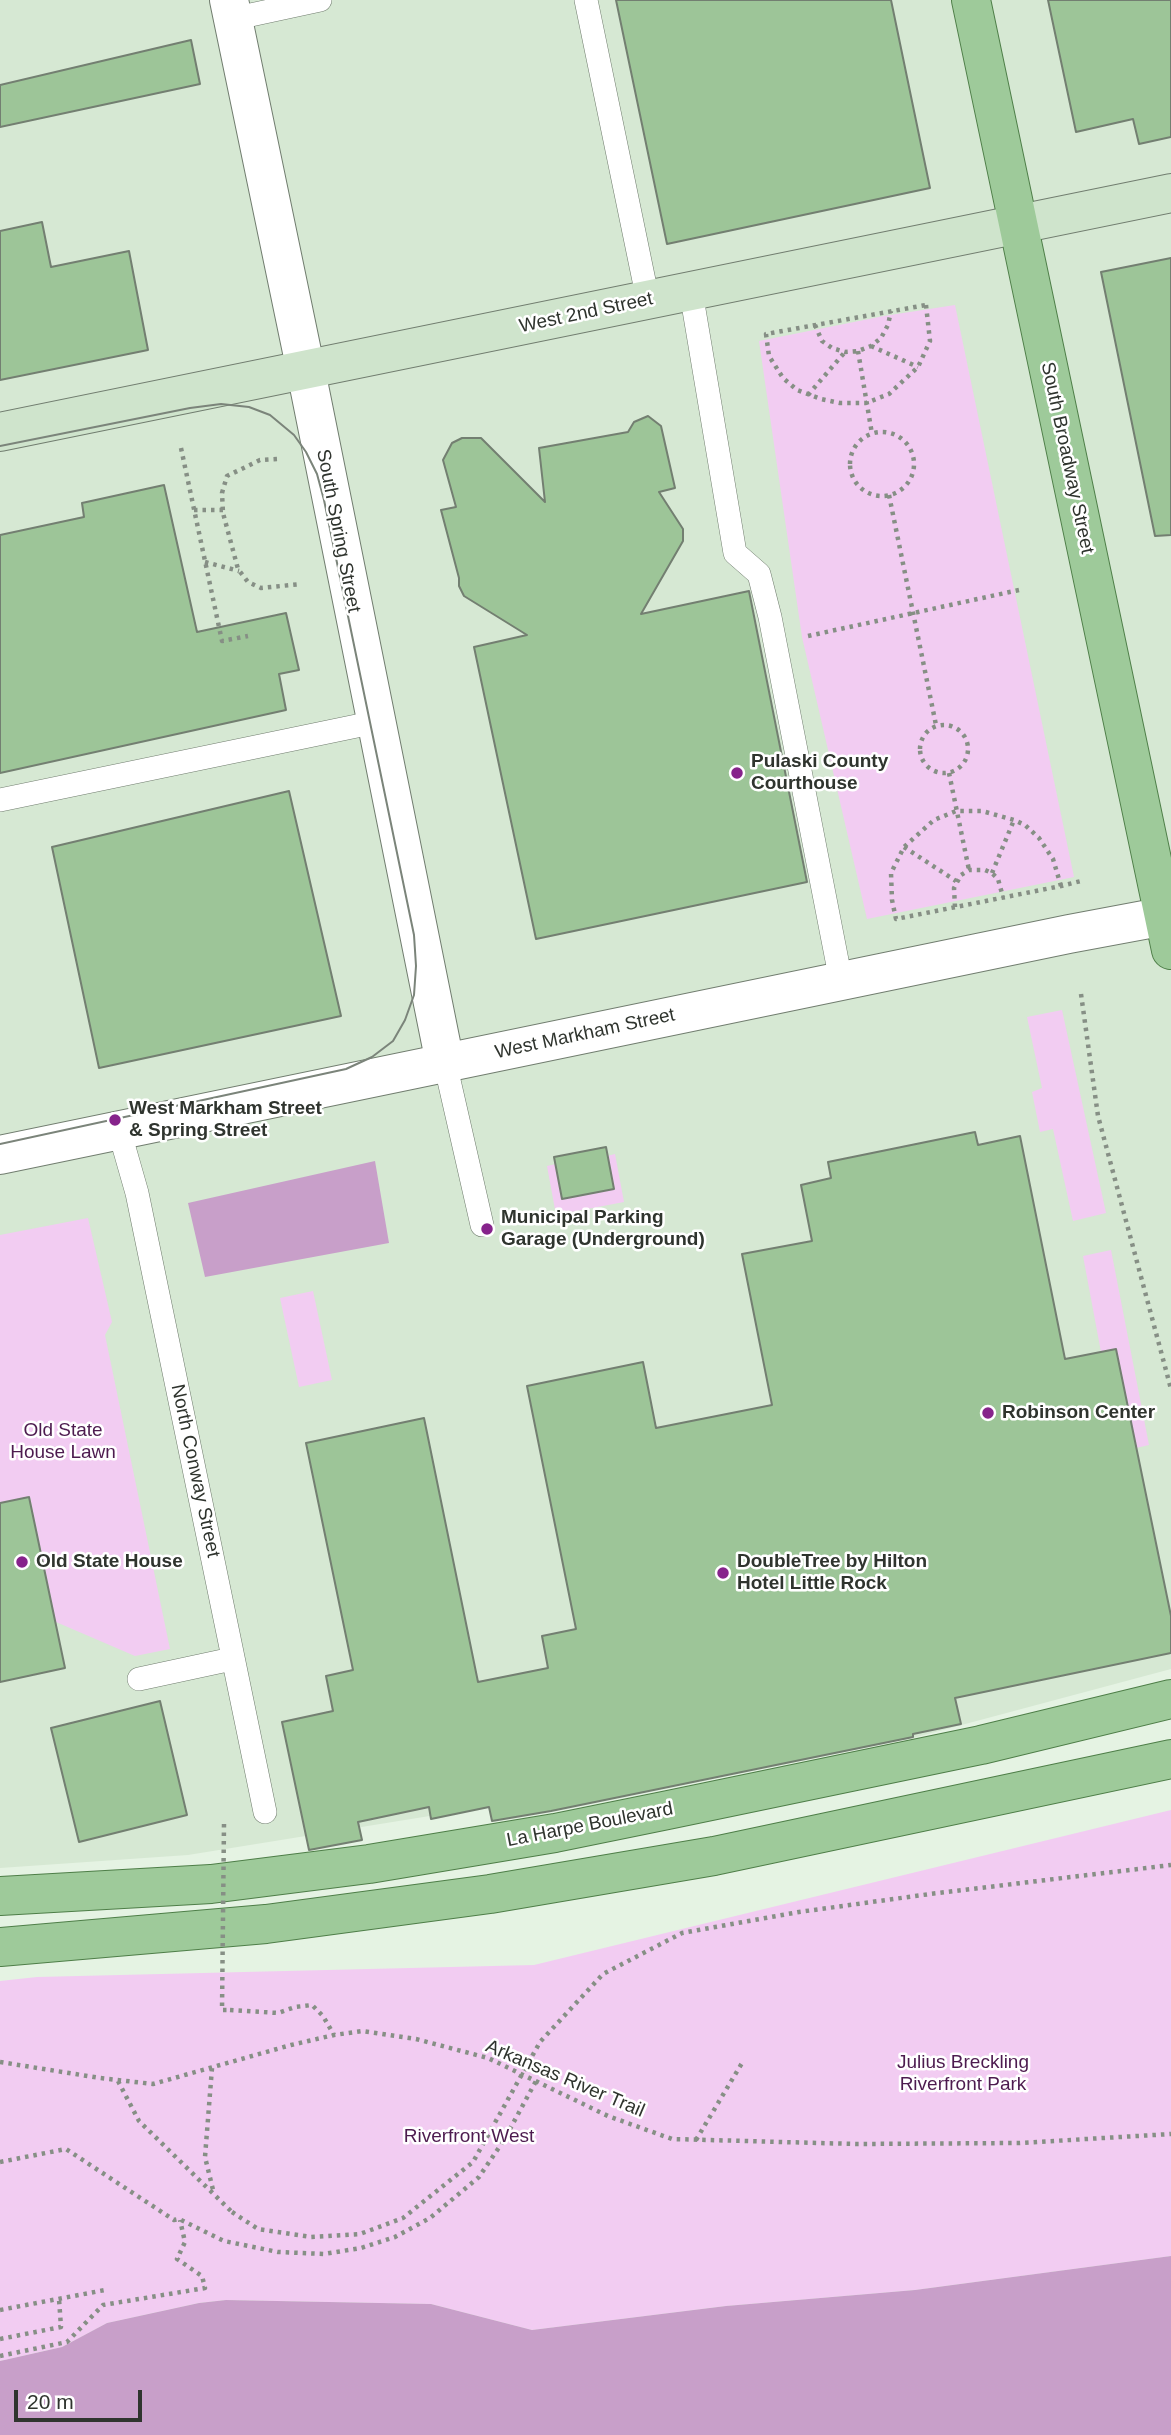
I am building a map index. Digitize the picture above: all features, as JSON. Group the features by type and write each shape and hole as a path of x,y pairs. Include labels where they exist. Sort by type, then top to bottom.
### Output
{"main road":[{"name":"South Broadway Street","path":"971,0 1169,927"},
{"name":"West 2nd Street","path":"0,432 1171,193"},
{"name":"La Harpe Boulevard","path":"0,1896 211,1884 369,1864 555,1833 981,1745 1171,1699"},
{"path":"0,1947 266,1924 503,1892 714,1856 1171,1759"}],"street":[{"name":"South Spring Street","path":"230,9 306,371 445,1063"},
{"name":"West Markham Street","path":"0,1155 841,981 1169,927"}],"lane":[{"path":"230,9 320,0"},
{"path":"586,0 648,300"},
{"path":"691,292 735,553 759,574 770,617 841,981"},
{"path":"0,800 376,722"},
{"path":"445,1063 482,1225"},
{"name":"North Conway Street","path":"120,1130 137,1193 265,1812"},
{"path":"139,1679 232,1659"}],"path":[{"path":"926,305 930,341 918,367 889,394 866,404 840,404 808,395 783,378 769,356 766,334 815,325 926,305"},
{"path":"815,325 822,341 832,348 845,352 858,351 881,338 891,311"},
{"path":"871,346 918,367"},
{"path":"858,351 872,434"},
{"path":"808,395 845,352"},
{"path":"882,432 901,438 912,455 914,465 906,484 890,495 868,492 853,478 850,456 862,438 872,434 882,432"},
{"path":"181,448 222,641 248,636"},
{"path":"277,459 260,460 227,476 222,493 223,510 239,571 248,582 261,588 301,584"},
{"path":"890,495 936,725"},
{"path":"194,510 223,510"},
{"path":"205,562 239,571"},
{"path":"802,637 1019,590"},
{"path":"936,725 957,729 967,742 967,757 949,773 934,772 919,753 922,737 936,725"},
{"path":"949,773 969,870"},
{"path":"1061,886 1053,859 1039,838 1025,825 982,811 956,811 934,820 904,847 891,873 896,919 1061,886 1081,881"},
{"path":"992,873 1014,820"},
{"path":"904,847 956,881"},
{"path":"955,907 956,881 969,870 992,873 998,879 1003,897"},
{"path":"1081,994 1098,1116 1171,1389"},
{"path":"225,1824 222,2010 278,2013 312,2005 323,2016 334,2035"},
{"path":"118,2080 139,2121 232,2212 258,2229 311,2237 360,2234 403,2218 473,2162 540,2042 603,1974 682,1933 877,1901 1171,1866"},
{"name":"Arkansas River Trail","path":"0,2062 153,2084 334,2035 362,2031 416,2039 488,2058 608,2116 672,2138 856,2144 992,2143 1171,2134"},
{"path":"696,2140 742,2063"},
{"path":"212,2068 205,2157 214,2194"},
{"path":"0,2162 66,2149 174,2220 180,2219 224,2241 278,2252 324,2254 360,2248 395,2237 430,2218 480,2178 505,2140 536,2081"},
{"path":"0,2356 67,2342 103,2305 205,2288 202,2276 177,2259 185,2242 180,2219"},
{"path":"0,2310 105,2290"},
{"path":"0,2339 61,2327 59,2299"}],"shaded area":[{"path":"0,0 1171,0 1171,1669 913,1738 188,1855 0,1868"},
{"path":"375,1161 389,1243 205,1277 188,1203"},
{"path":"1171,2256 1171,2435 0,2435 0,2361 62,2347 107,2323 199,2303 226,2300 431,2304 532,2330 726,2306 915,2290"}],"green space":[{"path":"955,305 1074,877 867,919 802,637 759,341"},
{"path":"1062,1010 1106,1213 1073,1221 1053,1129 1040,1132 1032,1092 1042,1088 1027,1017"},
{"path":"615,1154 624,1202 556,1215 547,1166 556,1164 562,1199 607,1156"},
{"name":"Old State House Lawn","path":"88,1218 112,1322 105,1335 170,1649 135,1656 56,1622 30,1497 0,1503 0,1235"},
{"path":"1111,1250 1149,1445 1136,1448 1116,1349 1101,1352 1083,1256"},
{"path":"313,1291 332,1380 299,1387 280,1298"},
{"name":"Julius Breckling Riverfront Park","path":"1171,1810 1171,2256 915,2290 726,2306 532,2330 431,2304 226,2300 199,2303 107,2323 62,2347 0,2361 0,1981 37,1977 534,1965"}],"building":[{"path":"616,0 891,0 930,188 667,244"},
{"path":"1048,0 1171,0 1171,137 1139,144 1133,119 1076,132"},
{"path":"191,40 200,84 0,127 0,85"},
{"path":"42,222 51,267 129,251 148,350 0,380 0,231"},
{"path":"1171,258 1171,535 1155,536 1101,272"},
{"name":"Pulaski County Courthouse","path":"648,416 661,426 675,488 659,492 683,529 683,541 641,614 749,591 807,882 536,939 474,647 527,635 464,596 459,586 441,510 456,507 443,460 452,443 462,438 481,438 545,502 539,448 628,432 634,422"},
{"path":"164,485 197,632 286,613 299,670 279,674 286,710 0,773 0,535 84,517 82,503"},
{"path":"289,791 341,1016 99,1068 52,847"},
{"path":"975,1132 978,1145 1020,1136 1065,1359 1116,1349 1171,1616 1171,1653 955,1698 961,1724 913,1734 913,1737 492,1821 489,1807 431,1819 429,1807 358,1822 362,1840 309,1850 282,1722 333,1711 326,1676 353,1670 306,1443 424,1418 478,1682 548,1668 542,1636 576,1629 527,1386 643,1362 656,1428 772,1405 742,1254 812,1241 801,1185 831,1178 828,1162"},
{"path":"606,1147 614,1189 562,1199 554,1157"},
{"name":"Old State House","path":"29,1497 65,1668 0,1682 0,1503"},
{"path":"160,1701 187,1815 79,1842 51,1728"}],"tram line":[{"path":"0,446 221,404 249,407 270,415 294,435 317,474 324,500 414,935 416,966 414,995 405,1020 393,1041 372,1057 346,1069 0,1144"}],"place":[{"name":"Pulaski County Courthouse","path":"737,773"},
{"name":"West Markham Street & Spring Street","path":"115,1120"},
{"name":"Municipal Parking Garage (Underground)","path":"487,1229"},
{"name":"Robinson Center","path":"988,1413"},
{"name":"Old State House","path":"22,1562"},
{"name":"DoubleTree by Hilton Hotel Little Rock","path":"723,1573"}],"park label":[{"name":"Riverfront West","path":"469,2137"}]}
